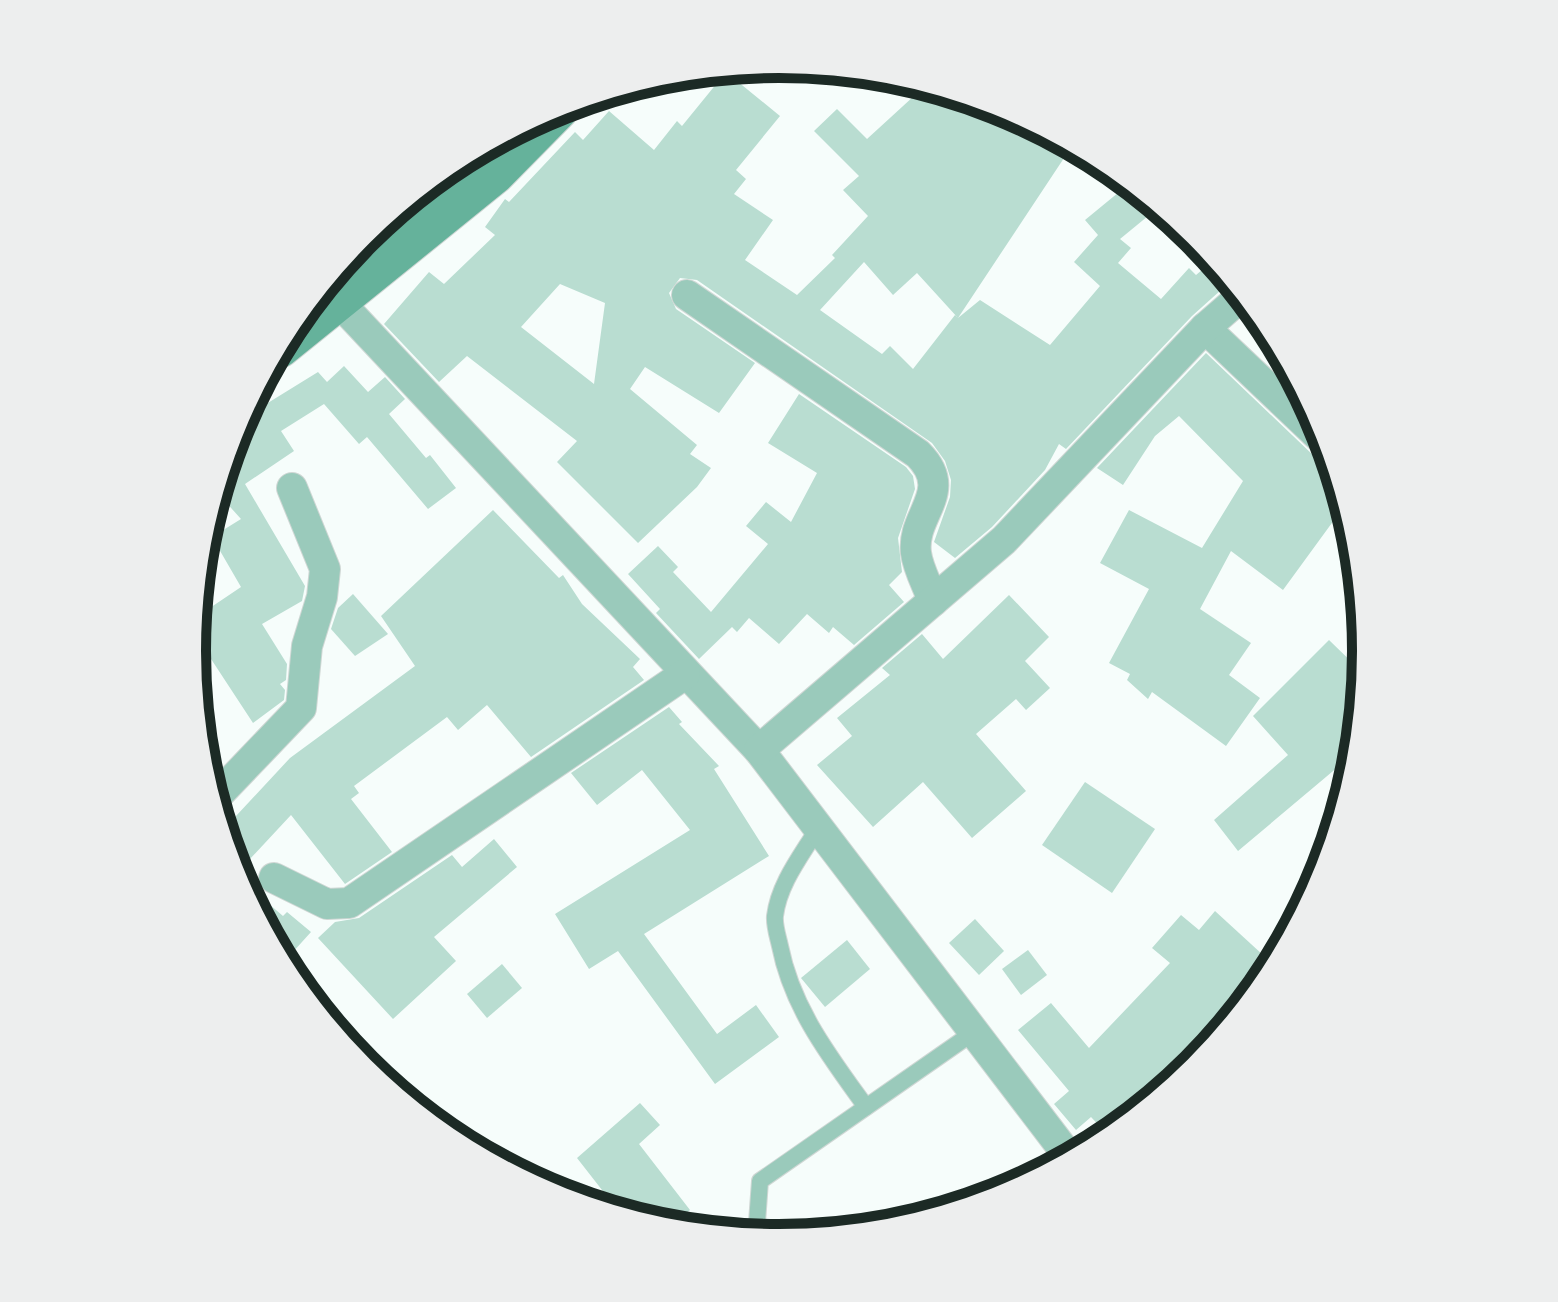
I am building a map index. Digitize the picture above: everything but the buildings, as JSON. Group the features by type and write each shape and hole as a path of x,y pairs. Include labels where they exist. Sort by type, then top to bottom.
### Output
{"street":[{"path":"312,320 493,174 532,134"},
{"path":"687,295 918,454 932,467 934,482 930,507 920,528 916,552 933,601"},
{"path":"338,301 759,750 1063,1148"},
{"path":"759,750 1015,529 1205,328 1234,303"},
{"path":"1205,328 1303,421"},
{"path":"224,789 301,708 307,646 322,597 325,569 292,488"},
{"path":"274,878 327,904 349,903 685,674"}],"lane":[{"path":"818,828 783,886 774,918 782,960 802,1011 819,1042 866,1107"},
{"path":"757,1223 760,1181 974,1032"}]}
